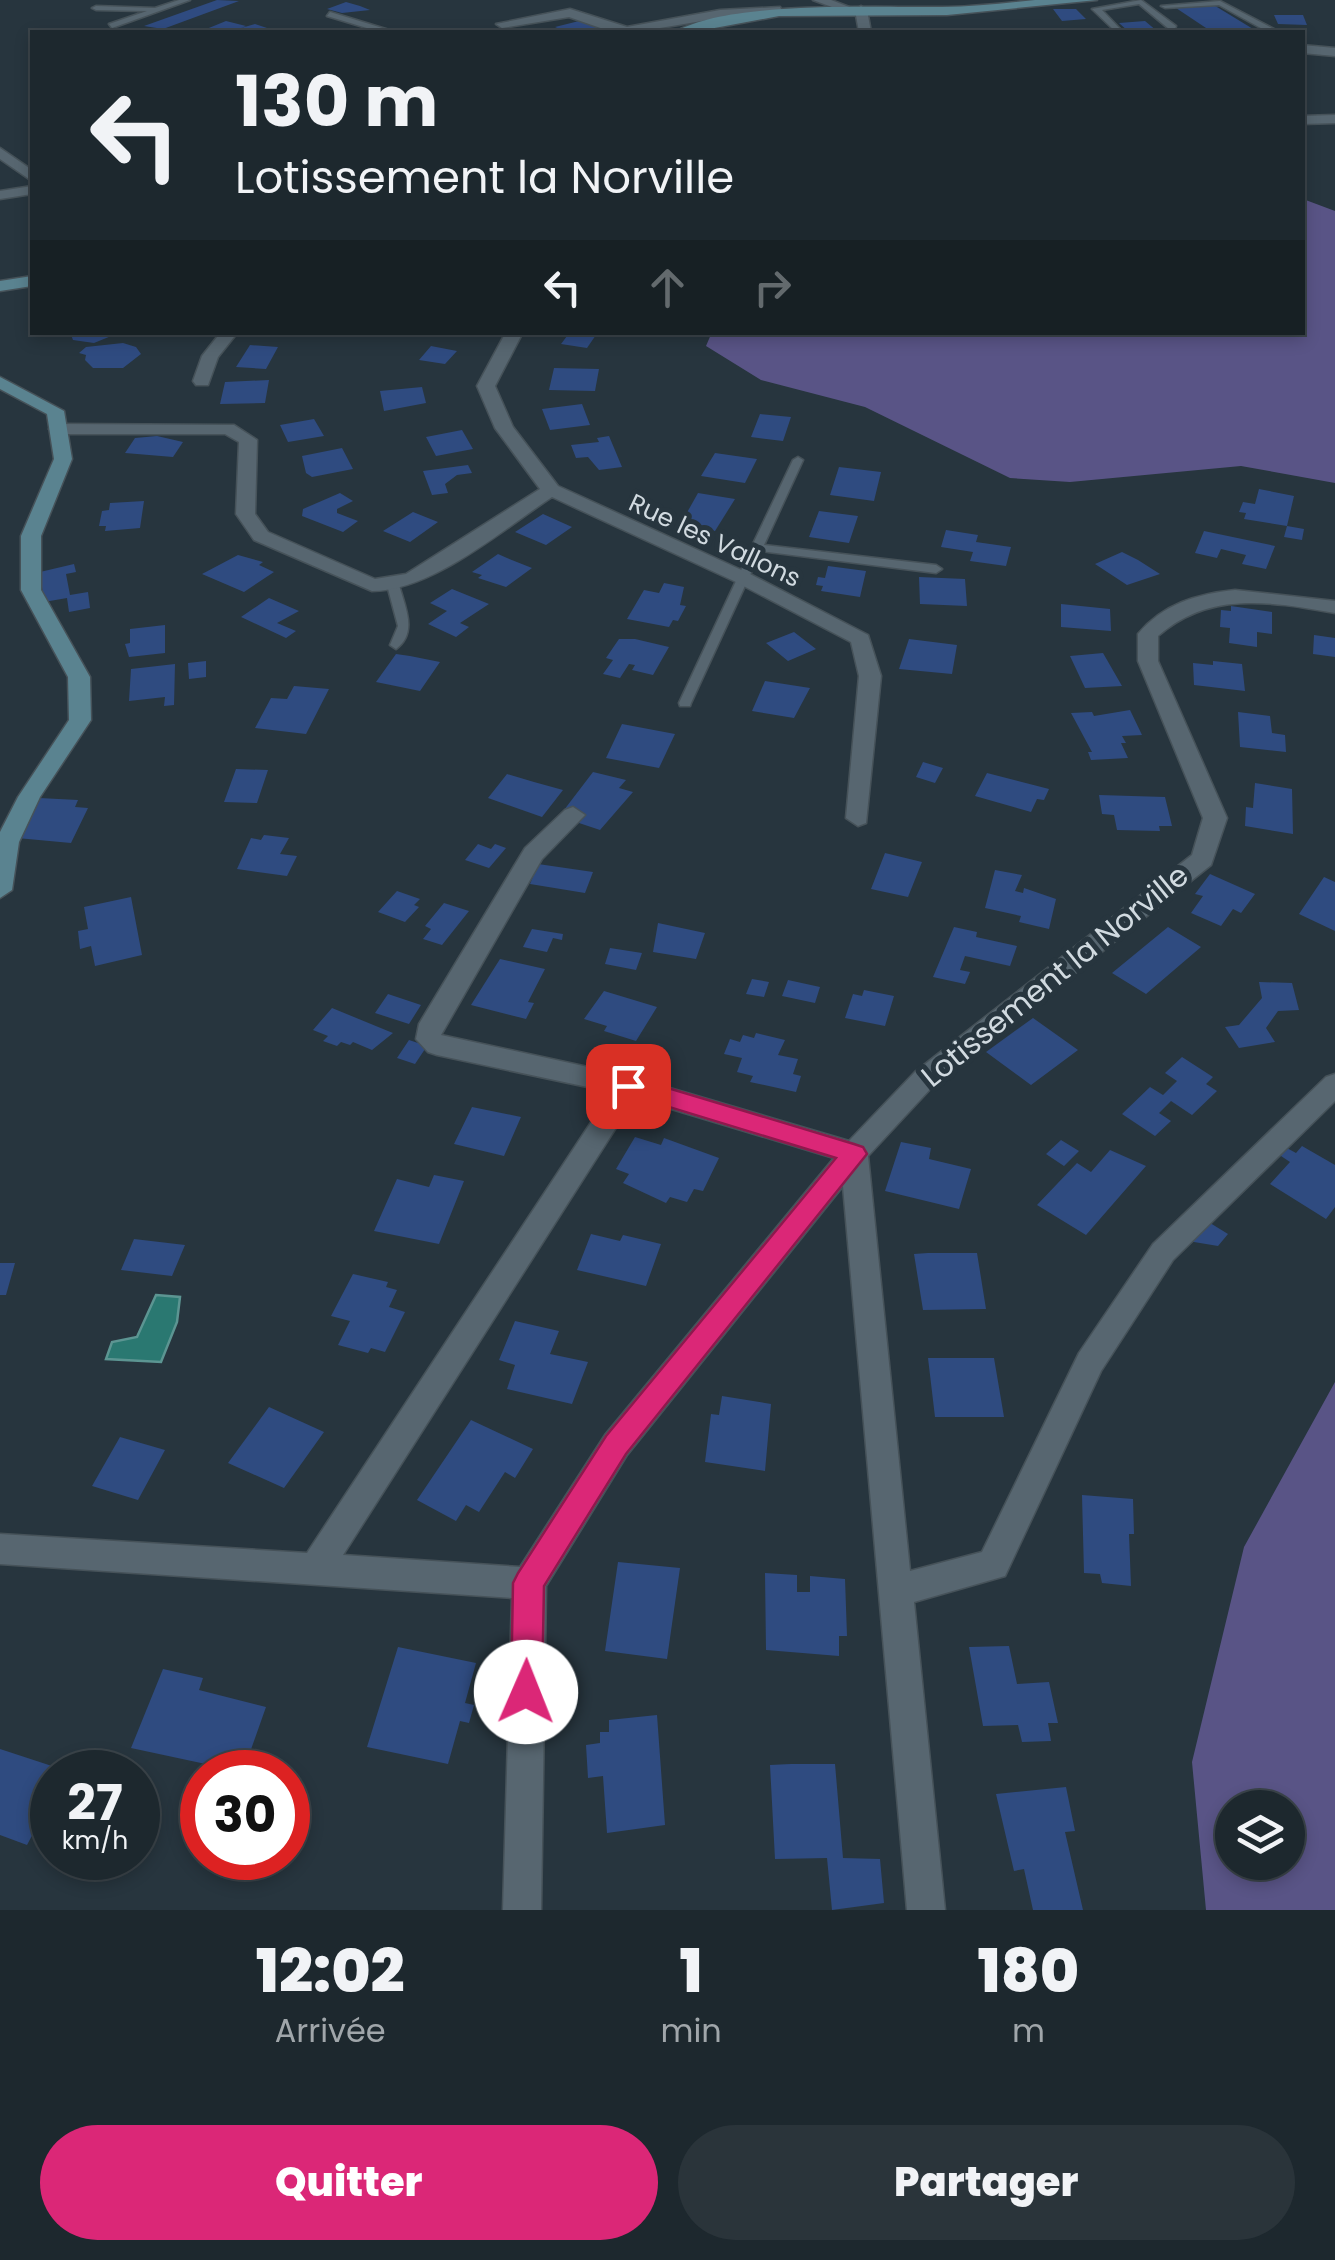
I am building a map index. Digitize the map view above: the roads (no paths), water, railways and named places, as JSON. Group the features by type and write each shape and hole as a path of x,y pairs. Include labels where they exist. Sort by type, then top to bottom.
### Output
{"main road":[{"path":"689,30 738,17 785,11 856,10 880,16 1092,0"},
{"path":"0,286 30,282"},
{"path":"0,382 55,411 63,459 31,536 31,590 79,677 80,720 29,797 7,842 0,890"}],"street":[{"path":"818,0 856,10 864,30"},
{"path":"633,30 720,14 785,11"},
{"path":"502,24 570,13 617,30"},
{"path":"1305,50 1335,52"},
{"path":"1305,120 1335,119"},
{"path":"0,152 30,175"},
{"path":"0,195 30,190"},
{"path":"202,381 210,356 228,335"},
{"name":"Rue les Vallons","path":"513,335 486,386 504,428 550,490 740,577 860,639 870,676 858,818"},
{"path":"58,429 228,429 248,440 245,514 262,536 372,585 393,585 413,578 550,490"},
{"name":"Lotissement la Norville","path":"528,1583 616,1445 854,1154 924,1080 1203,858 1215,818 1148,661 1148,634 1167,613 1199,600 1235,596 1335,607"},
{"path":"573,815 533,854 428,1030 429,1039 437,1046 628,1086 854,1154 926,1910"},
{"path":"898,1590 993,1565 1090,1362 1163,1252 1335,1084"},
{"path":"315,1570 628,1086"},
{"path":"0,1549 528,1583 522,1910"}],"lane":[{"path":"84,12 114,0"},
{"path":"112,26 186,0"},
{"path":"1118,30 1096,9 1139,1 1172,30"},
{"path":"1162,3 1185,30"},
{"path":"1162,3 1220,3 1269,30"},
{"path":"96,8 161,9"},
{"path":"330,14 380,30"},
{"path":"684,703 798,460"},
{"path":"755,547 936,568"},
{"path":"393,585 404,626 396,645"}]}
